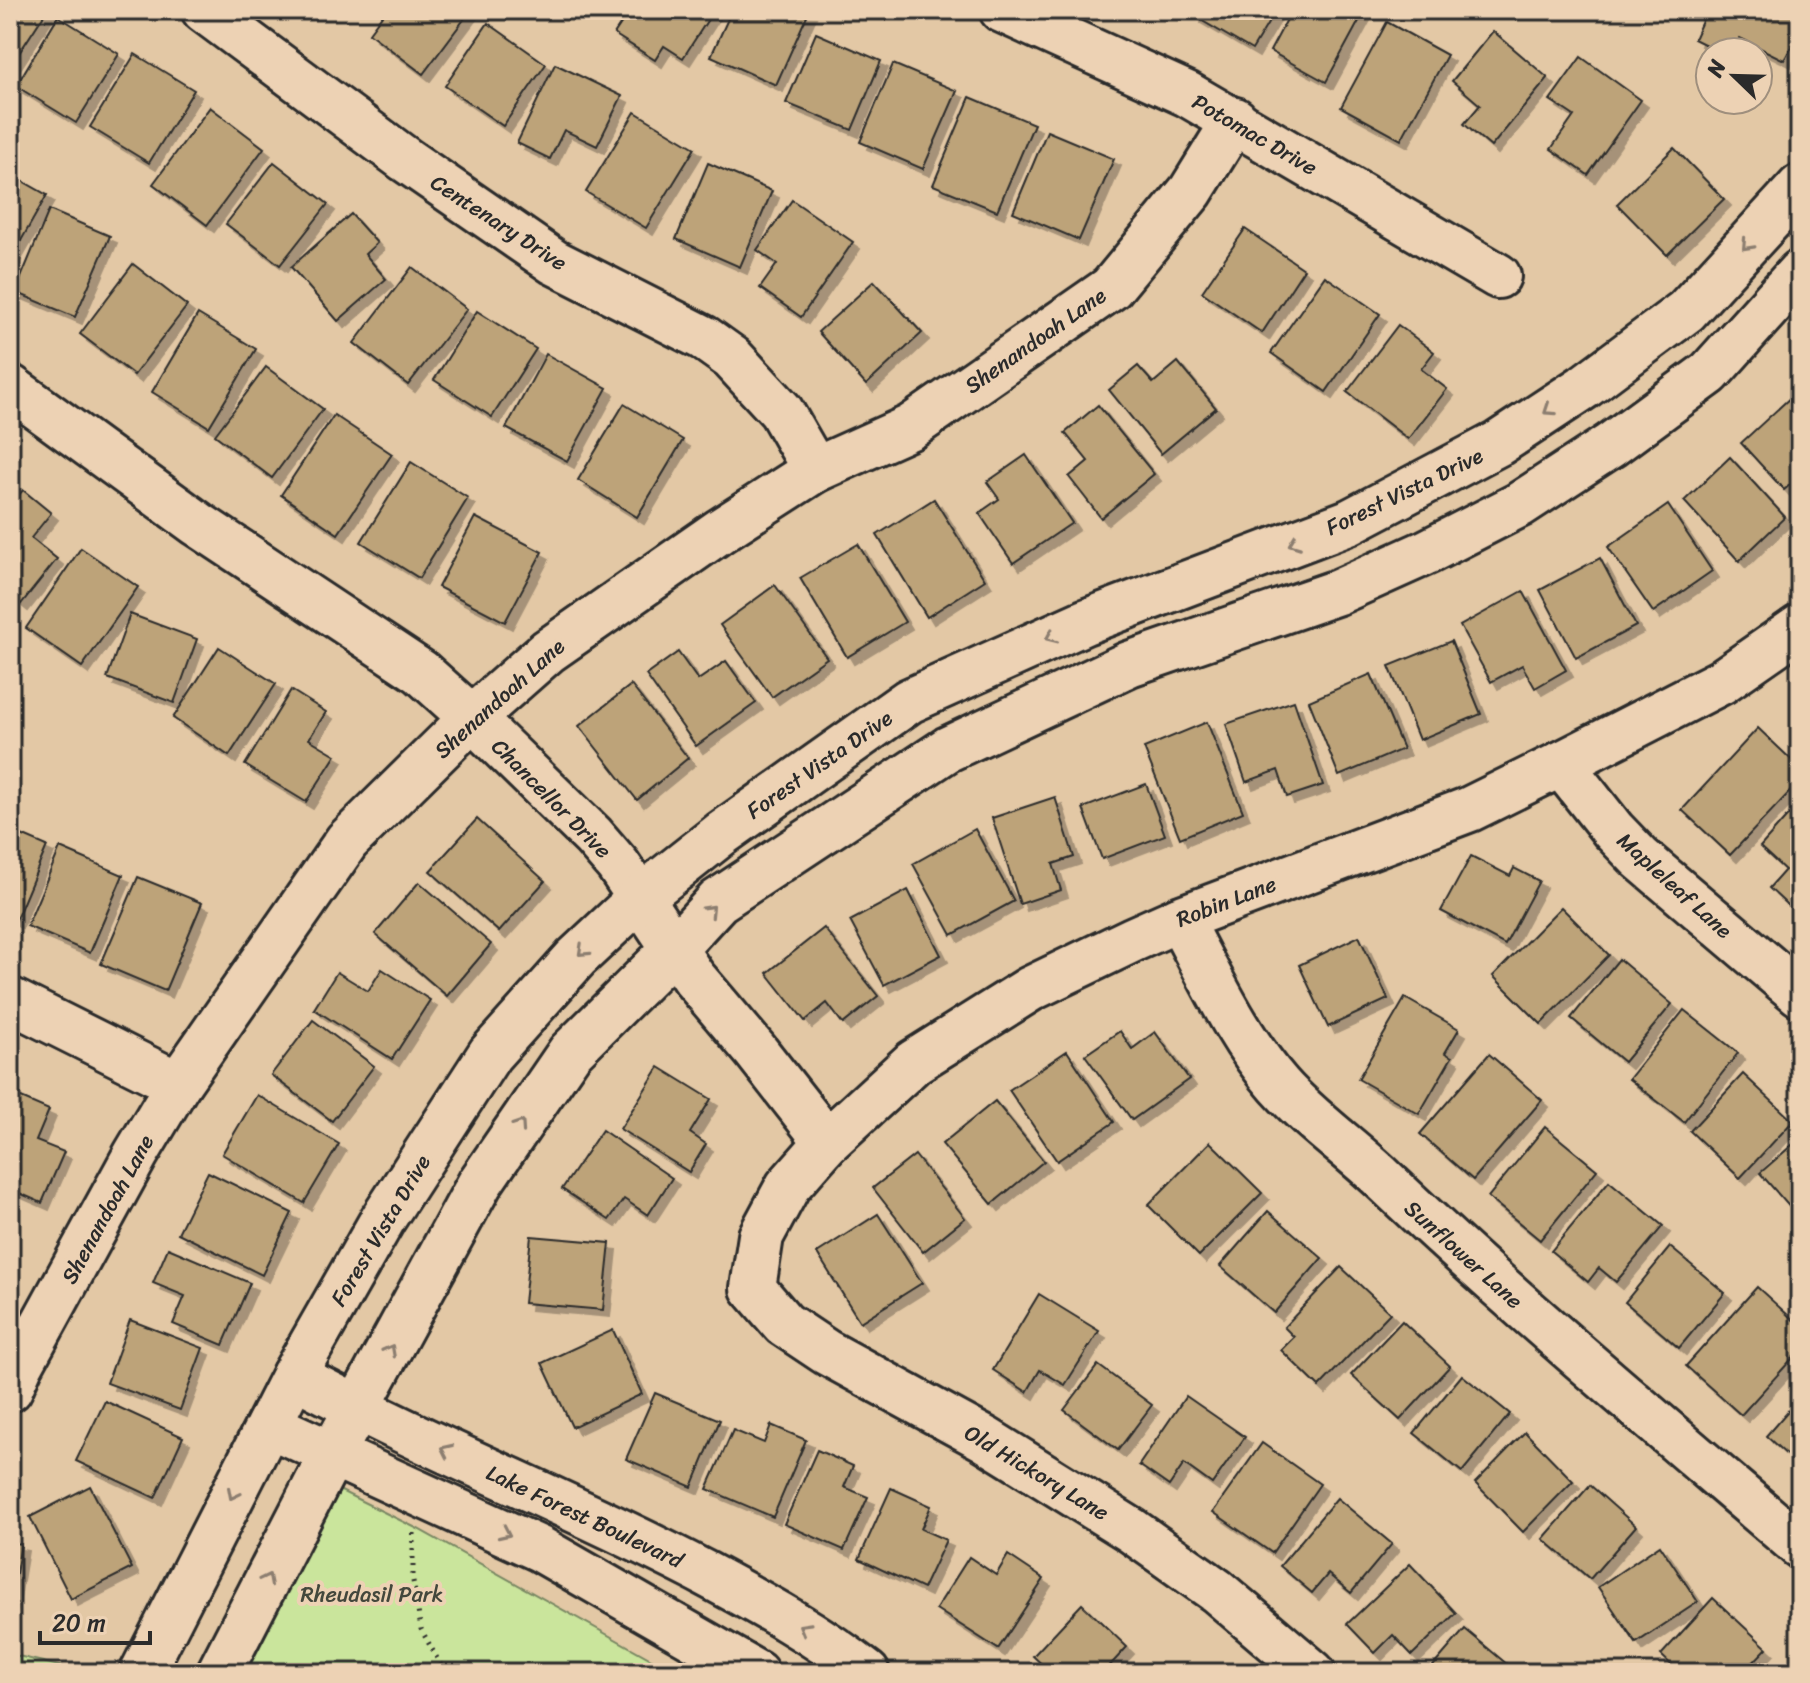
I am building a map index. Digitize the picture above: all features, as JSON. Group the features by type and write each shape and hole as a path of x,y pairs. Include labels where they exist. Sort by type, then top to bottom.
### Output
{"street":[{"name":"Centenary Drive","path":"204,10 406,160 554,262 704,338 732,358 781,411 815,470"},
{"name":"Potomac Drive","path":"1002,10 1187,94 1498,276"},
{"name":"Shenandoah Lane","path":"10,1389 136,1154 178,1084 347,841 472,718 548,651 720,531 815,470 911,427 1111,288 1191,191 1235,120"},
{"name":"Forest Vista Drive","path":"142,1673 294,1375 383,1219 490,1054 576,958 640,898 721,834 909,701 1085,622 1349,522 1499,443 1584,387 1686,311 1800,187"},
{"path":"219,1673 332,1454 480,1183 570,1052 718,901 948,749 1129,664 1338,592 1427,552 1519,505 1611,445 1709,373 1800,272"},
{"name":"Chancellor Drive","path":"10,387 198,524 421,672 472,718 593,836 618,865 693,977 827,1142"},
{"name":"Robin Lane","path":"753,1288 761,1236 788,1186 827,1142 914,1062 1030,989 1179,919 1470,809 1721,682 1800,627"},
{"name":"Mapleleaf Lane","path":"1561,764 1613,830 1640,858 1800,994"},
{"name":"Sunflower Lane","path":"1179,919 1225,1004 1256,1055 1280,1086 1468,1260 1800,1546"},
{"path":"10,1000 178,1084"},
{"name":"Old Hickory Lane","path":"753,1288 784,1324 826,1352 985,1439 1131,1530 1217,1591 1313,1673"},
{"name":"Lake Forest Boulevard","path":"294,1375 358,1409 650,1544 815,1635 867,1673"},
{"path":"269,1425 540,1549 756,1673"}],"path":[{"path":"413,1533 413,1581 421,1629 445,1673"}],"green space":[{"name":"Rheudasil Park","path":"339,1490 418,1529 676,1673 240,1673"},
{"path":"10,1654 88,1673 10,1673"}],"building":[{"path":"10,10 47,10 10,67"},
{"path":"386,10 471,10 423,74 369,33"},
{"path":"630,10 714,10 683,58 664,46 655,60 614,34"},
{"path":"732,10 809,11 776,85 711,56"},
{"path":"1197,10 1276,10 1252,50 1194,16"},
{"path":"1292,10 1365,10 1326,82 1270,51"},
{"path":"1707,10 1800,10 1800,32 1784,60 1774,55 1774,36 1695,36"},
{"path":"58,16 119,54 76,123 16,86"},
{"path":"1387,22 1447,55 1401,140 1341,107"},
{"path":"488,23 546,64 503,126 445,86"},
{"path":"1493,31 1548,78 1491,147 1464,124 1480,105 1452,81"},
{"path":"816,33 881,61 852,130 786,103"},
{"path":"135,54 194,90 149,163 90,127"},
{"path":"1581,57 1641,100 1588,175 1551,149 1574,116 1550,100"},
{"path":"555,64 622,96 597,146 564,130 550,159 517,143"},
{"path":"893,64 957,91 923,169 860,142"},
{"path":"970,97 1034,124 997,211 933,185"},
{"path":"210,107 264,148 207,225 153,184"},
{"path":"635,112 695,148 646,228 586,192"},
{"path":"1047,131 1114,159 1079,240 1013,212"},
{"path":"1674,148 1724,199 1667,255 1617,204"},
{"path":"274,162 328,204 280,265 226,224"},
{"path":"708,163 772,191 740,267 676,239"},
{"path":"10,174 47,195 10,260"},
{"path":"792,200 853,242 801,317 760,288 777,264 757,250"},
{"path":"49,210 110,236 75,317 15,292"},
{"path":"351,214 377,243 365,254 386,279 338,321 291,267"},
{"path":"1245,229 1304,269 1262,333 1202,292"},
{"path":"133,264 187,306 134,375 80,334"},
{"path":"412,267 467,309 408,385 354,343"},
{"path":"1325,276 1380,314 1326,392 1271,353"},
{"path":"874,281 922,333 866,385 818,332"},
{"path":"477,311 536,349 492,417 434,380"},
{"path":"198,314 256,349 209,427 152,392"},
{"path":"1398,325 1434,352 1421,369 1447,389 1408,439 1347,392"},
{"path":"546,354 607,388 567,461 506,428"},
{"path":"1178,362 1216,408 1161,454 1109,390 1138,366 1153,383"},
{"path":"266,367 323,409 272,478 215,435"},
{"path":"1792,396 1800,404 1800,476 1784,490 1741,443"},
{"path":"624,404 683,440 637,517 578,480"},
{"path":"1098,405 1154,474 1101,518 1069,477 1088,461 1065,433"},
{"path":"334,415 392,454 338,534 281,495"},
{"path":"1026,455 1072,523 1013,563 979,513 999,499 987,482"},
{"path":"1730,457 1785,517 1739,561 1684,501"},
{"path":"411,462 468,498 419,578 361,542"},
{"path":"23,490 51,513 31,538 57,559 21,604 10,595 10,505"},
{"path":"934,499 985,580 927,617 877,535"},
{"path":"1668,505 1712,571 1653,612 1608,547"},
{"path":"475,517 542,552 505,622 438,587"},
{"path":"858,544 905,622 847,657 800,578"},
{"path":"81,548 138,587 82,667 26,628"},
{"path":"1600,558 1636,626 1576,658 1540,590"},
{"path":"775,585 827,658 772,697 720,625"},
{"path":"1523,591 1566,670 1535,688 1522,665 1491,682 1460,626"},
{"path":"130,614 197,639 174,703 107,678"},
{"path":"1451,641 1481,714 1419,740 1389,666"},
{"path":"219,647 276,684 229,756 173,718"},
{"path":"678,652 698,680 726,661 756,703 696,746 646,675"},
{"path":"1371,674 1403,749 1339,776 1309,701"},
{"path":"631,685 688,758 637,800 579,726"},
{"path":"291,690 326,712 309,739 336,755 306,802 245,765"},
{"path":"1294,701 1323,785 1287,797 1278,770 1246,782 1226,724"},
{"path":"1207,722 1243,812 1180,838 1144,748"},
{"path":"1758,728 1800,768 1800,781 1730,855 1682,810"},
{"path":"1146,784 1165,835 1102,859 1083,808"},
{"path":"1055,797 1074,857 1053,864 1061,890 1020,904 992,818"},
{"path":"1800,802 1800,911 1797,914 1769,888 1785,870 1760,847"},
{"path":"477,819 545,881 499,932 430,871"},
{"path":"975,829 1014,901 952,935 913,864"},
{"path":"10,830 47,846 15,922 10,919"},
{"path":"60,848 123,875 90,953 27,926"},
{"path":"1471,856 1510,876 1514,868 1539,881 1505,945 1441,911"},
{"path":"138,877 202,903 165,991 101,964"},
{"path":"419,882 491,944 447,996 375,934"},
{"path":"908,890 941,955 884,985 850,921"},
{"path":"1561,907 1609,955 1541,1024 1493,976"},
{"path":"824,928 878,996 843,1024 827,1003 805,1021 767,973"},
{"path":"1359,936 1388,999 1328,1027 1299,965"},
{"path":"1619,959 1672,1004 1624,1062 1571,1018"},
{"path":"382,969 430,1000 392,1059 314,1009 337,972 368,991"},
{"path":"1405,998 1459,1029 1445,1053 1452,1057 1419,1114 1358,1079"},
{"path":"1684,1010 1738,1053 1684,1122 1629,1079"},
{"path":"313,1020 374,1066 332,1121 271,1075"},
{"path":"1120,1031 1132,1049 1155,1032 1189,1079 1132,1120 1085,1055"},
{"path":"1067,1051 1114,1122 1057,1161 1009,1090"},
{"path":"1489,1054 1542,1100 1473,1180 1420,1134"},
{"path":"659,1067 711,1099 690,1133 706,1144 689,1172 620,1129"},
{"path":"1743,1074 1793,1121 1740,1178 1690,1131"},
{"path":"12,1094 49,1110 36,1141 64,1152 42,1203 10,1189"},
{"path":"257,1095 339,1144 304,1203 222,1154"},
{"path":"995,1101 1044,1161 992,1204 942,1144"},
{"path":"1545,1127 1597,1170 1540,1240 1488,1197"},
{"path":"602,1130 672,1178 648,1215 624,1199 609,1220 562,1189"},
{"path":"1800,1138 1800,1219 1760,1173"},
{"path":"1210,1142 1262,1193 1199,1256 1148,1205"},
{"path":"915,1155 965,1218 923,1252 873,1188"},
{"path":"208,1172 292,1213 262,1275 178,1233"},
{"path":"1609,1181 1663,1226 1616,1282 1599,1268 1588,1282 1551,1251"},
{"path":"1268,1211 1322,1258 1274,1313 1220,1266"},
{"path":"878,1214 922,1283 860,1322 817,1253"},
{"path":"531,1236 610,1243 603,1310 524,1303"},
{"path":"1670,1247 1725,1293 1679,1348 1625,1302"},
{"path":"168,1248 250,1283 223,1345 173,1324 185,1296 153,1283"},
{"path":"1341,1267 1390,1313 1319,1387 1281,1350 1294,1337 1284,1327"},
{"path":"1757,1287 1800,1326 1800,1350 1741,1415 1686,1366"},
{"path":"1039,1294 1099,1331 1065,1385 1040,1370 1027,1392 993,1370"},
{"path":"130,1320 203,1348 180,1410 107,1383"},
{"path":"1402,1321 1450,1366 1400,1420 1351,1375"},
{"path":"613,1330 642,1394 572,1427 542,1363"},
{"path":"1098,1365 1152,1405 1118,1450 1064,1410"},
{"path":"1462,1375 1510,1414 1462,1472 1414,1433"},
{"path":"655,1393 720,1420 692,1487 626,1459"},
{"path":"1186,1396 1245,1437 1212,1484 1184,1464 1169,1486 1139,1465"},
{"path":"1800,1397 1800,1467 1766,1436"},
{"path":"105,1401 183,1437 155,1498 76,1461"},
{"path":"771,1425 806,1440 773,1517 707,1489 733,1430 764,1443"},
{"path":"1525,1432 1573,1481 1523,1532 1475,1483"},
{"path":"1262,1443 1320,1484 1272,1553 1213,1512"},
{"path":"817,1450 853,1466 844,1487 868,1497 844,1550 784,1524"},
{"path":"1590,1485 1636,1526 1590,1579 1543,1539"},
{"path":"90,1486 132,1568 71,1599 30,1517"},
{"path":"891,1488 931,1506 921,1529 946,1540 923,1589 859,1559"},
{"path":"1337,1498 1392,1544 1351,1593 1328,1574 1312,1593 1280,1566"},
{"path":"10,1542 21,1544 10,1609"},
{"path":"1660,1545 1698,1602 1636,1643 1598,1587"},
{"path":"1008,1555 1044,1579 998,1649 936,1609 969,1557 996,1575"},
{"path":"1410,1564 1456,1613 1412,1655 1393,1635 1375,1653 1347,1624"},
{"path":"1713,1598 1767,1648 1743,1673 1680,1673 1661,1655"},
{"path":"1082,1604 1127,1647 1103,1673 1051,1673 1033,1656"},
{"path":"1465,1629 1514,1670 1511,1673 1427,1673"}]}
